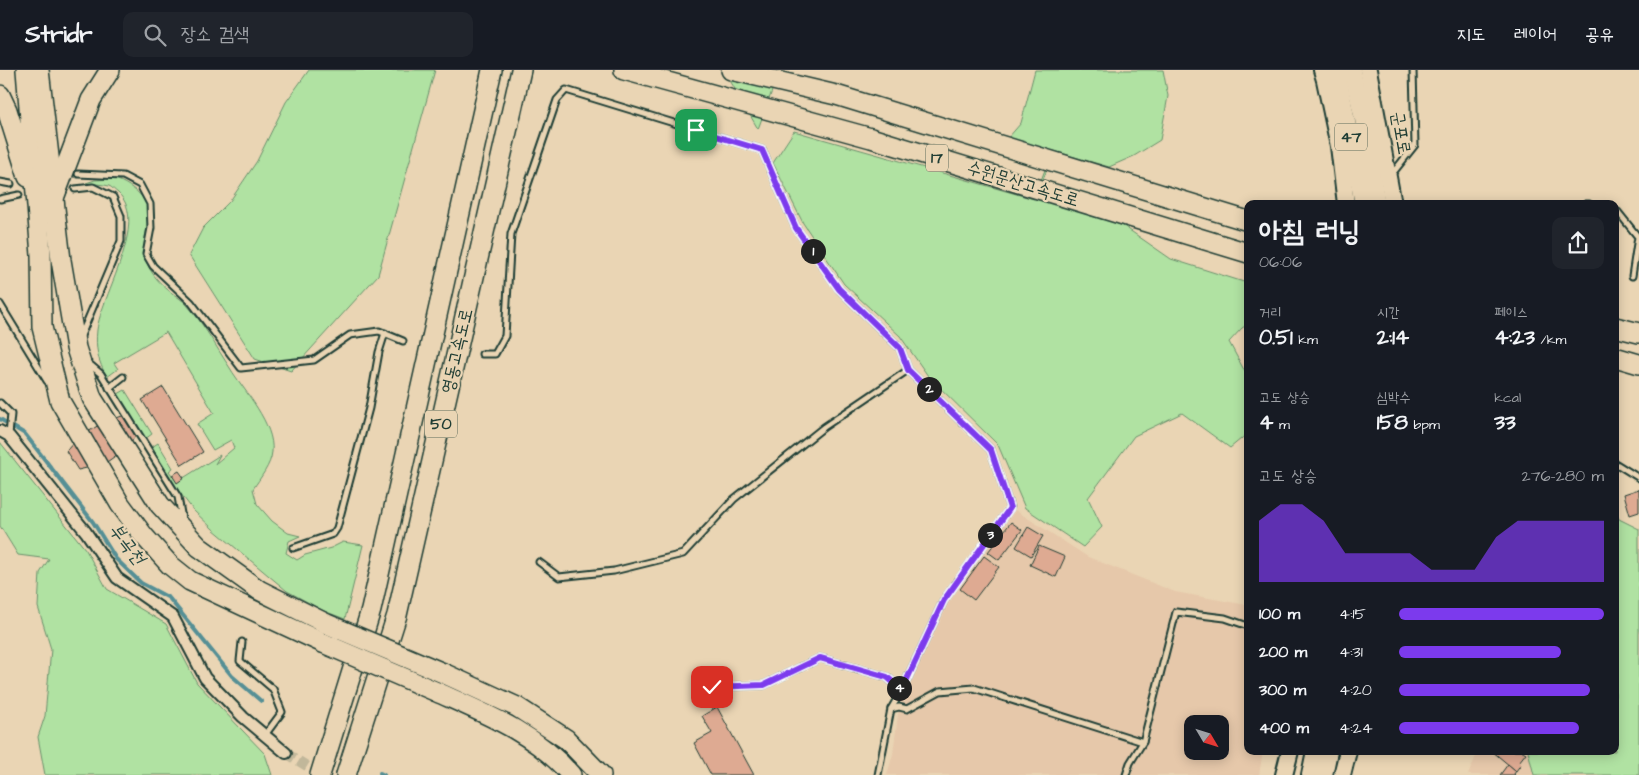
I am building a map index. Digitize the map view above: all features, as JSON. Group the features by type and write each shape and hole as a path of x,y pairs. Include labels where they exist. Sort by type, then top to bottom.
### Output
{"highway":[{"path":"26,70 45,203"},
{"path":"39,70 45,203 41,255 42,328 60,401 120,504 143,535 170,564 190,581 323,643 507,723 557,758 571,775"},
{"path":"45,203 91,100 110,70"},
{"name":"영동고속도로","path":"320,775 371,610 492,70"},
{"name":"영동고속도로","path":"346,775 397,615 521,70"},
{"name":"수원문산고속도로","path":"624,70 871,138 1244,252"},
{"name":"수원문산고속도로","path":"731,70 836,96 1244,220"},
{"path":"0,95 45,203 61,260 77,351 92,398 160,505 199,547 259,590 327,624 518,707 566,739 601,775"},
{"path":"1619,328 1639,333"},
{"path":"1619,359 1639,364"}],"main road":[{"name":"47","path":"1322,70 1340,146 1346,200"},
{"name":"47","path":"1337,70 1356,158 1362,200"},
{"name":"군포로","path":"1352,70 1363,119 1376,200"},
{"name":"군포로","path":"1368,70 1392,200"},
{"path":"1284,775 1289,755"},
{"path":"1310,775 1314,755"},
{"path":"1324,775 1328,755"},
{"path":"1342,775 1347,755"}],"street":[{"path":"4,433 86,532 118,578 173,617 205,678 243,718 286,753"}],"lane":[{"path":"1388,178 1415,145 1413,70"},
{"path":"482,354 495,354 506,336 512,234 557,100 566,90 762,150 796,228 839,289 900,348 908,370 991,450 1010,508 944,600 902,690 891,709 878,775"},
{"path":"78,174 123,176 140,185 150,204 151,228 146,254 153,266 191,302 241,368 314,360 350,335 379,331 403,340"},
{"path":"0,182 11,184"},
{"path":"75,189 93,187 113,197 121,216 121,241 77,351 101,374 178,497 184,532"},
{"path":"0,199 19,196"},
{"path":"1619,213 1638,237 1632,276"},
{"path":"0,304 60,401"},
{"path":"293,548 333,534 336,528 369,408 379,352 385,333"},
{"path":"539,562 559,577 614,571 683,554 734,499 824,427 908,370"},
{"path":"109,388 123,377"},
{"path":"0,403 11,414 4,433"},
{"path":"1619,466 1639,478"},
{"path":"1126,775 1130,763 1143,742 1176,612 1224,618 1244,625"},
{"path":"242,642 240,661 273,689 282,712 265,736"},
{"path":"712,687 764,685 820,658 887,677 902,690"},
{"path":"891,709 899,707 907,709 940,691 974,688 1143,742"}],"shaded area":[{"path":"1015,510 1088,557 1175,592 1244,604 1244,755 1262,755 1259,775 887,775 893,754 899,707 949,601"},
{"path":"1529,755 1534,775 1468,775 1476,756"}],"green space":[{"path":"309,70 435,70 378,275 291,371 255,359 189,255 203,228 230,201 257,161 286,102"},
{"path":"724,70 767,70 772,91 758,129"},
{"path":"1035,70 1163,70 1168,96 1160,140 1134,156 1109,167 1054,151 1036,198 1122,225 1171,259 1244,282 1244,327 1229,342 1244,369 1244,436 1230,448 1182,413 1134,436 1088,498 1102,527 1083,547 1025,508 998,445 928,376 900,336 844,284 803,223 773,163 794,131 1034,199 1052,151 1008,138 1021,123"},
{"path":"95,180 118,180 143,198 148,208 144,254 148,266 160,283 185,303 199,320 264,419 272,441 272,452 267,467 253,489 257,504 272,521 288,533 300,536 289,541 286,553 297,560 305,555 331,548 343,542 363,545 345,619 324,611 287,591 213,529 193,510 174,485 152,447 158,443 173,468 169,471 177,482 220,455 215,464 234,448 231,440 213,450 197,424 214,413 166,332 114,363 118,369 107,377 101,366 98,354 97,330 100,316 121,259 129,221 126,206 118,193 109,186 86,183"},
{"path":"125,390 152,434 145,439 118,394"},
{"path":"0,442 86,550 107,589 166,624 197,683 265,754 272,775 45,775 38,737 45,716 51,649 38,607 40,573 49,559 18,555 0,526"},
{"path":"1619,519 1639,529 1639,775 1534,775 1529,755 1619,755"}],"building":[{"path":"163,387 203,452 182,465 142,400"},
{"path":"125,415 138,433 130,443 104,464 78,470 66,451 77,439 102,423"},
{"path":"179,471 184,478 177,483 172,475"},
{"path":"1639,489 1639,512 1630,515 1624,494"},
{"path":"1011,522 1022,530 999,560 988,552"},
{"path":"1028,527 1043,536 1031,556 1016,547"},
{"path":"1039,546 1065,557 1056,577 1030,565"},
{"path":"984,556 999,567 974,600 960,589"},
{"path":"717,707 754,775 711,775 694,743 712,733 702,716"},
{"path":"1497,755 1524,755 1519,762 1521,764 1516,771"},
{"path":"1508,764 1516,771 1515,775 1500,775"}],"waterway":[{"name":"부곡천","path":"0,419 25,434 93,522 116,559 141,583 169,598 232,676 261,701"},
{"name":"부곡천","path":"380,773 384,775"}],"tunnel":[{"path":"286,753 321,775"}],"route":[{"path":"696,130 762,150 796,228 839,289 900,348 908,370 991,450 1010,508 944,600 902,690 887,677 820,658 764,685 712,687"}]}
